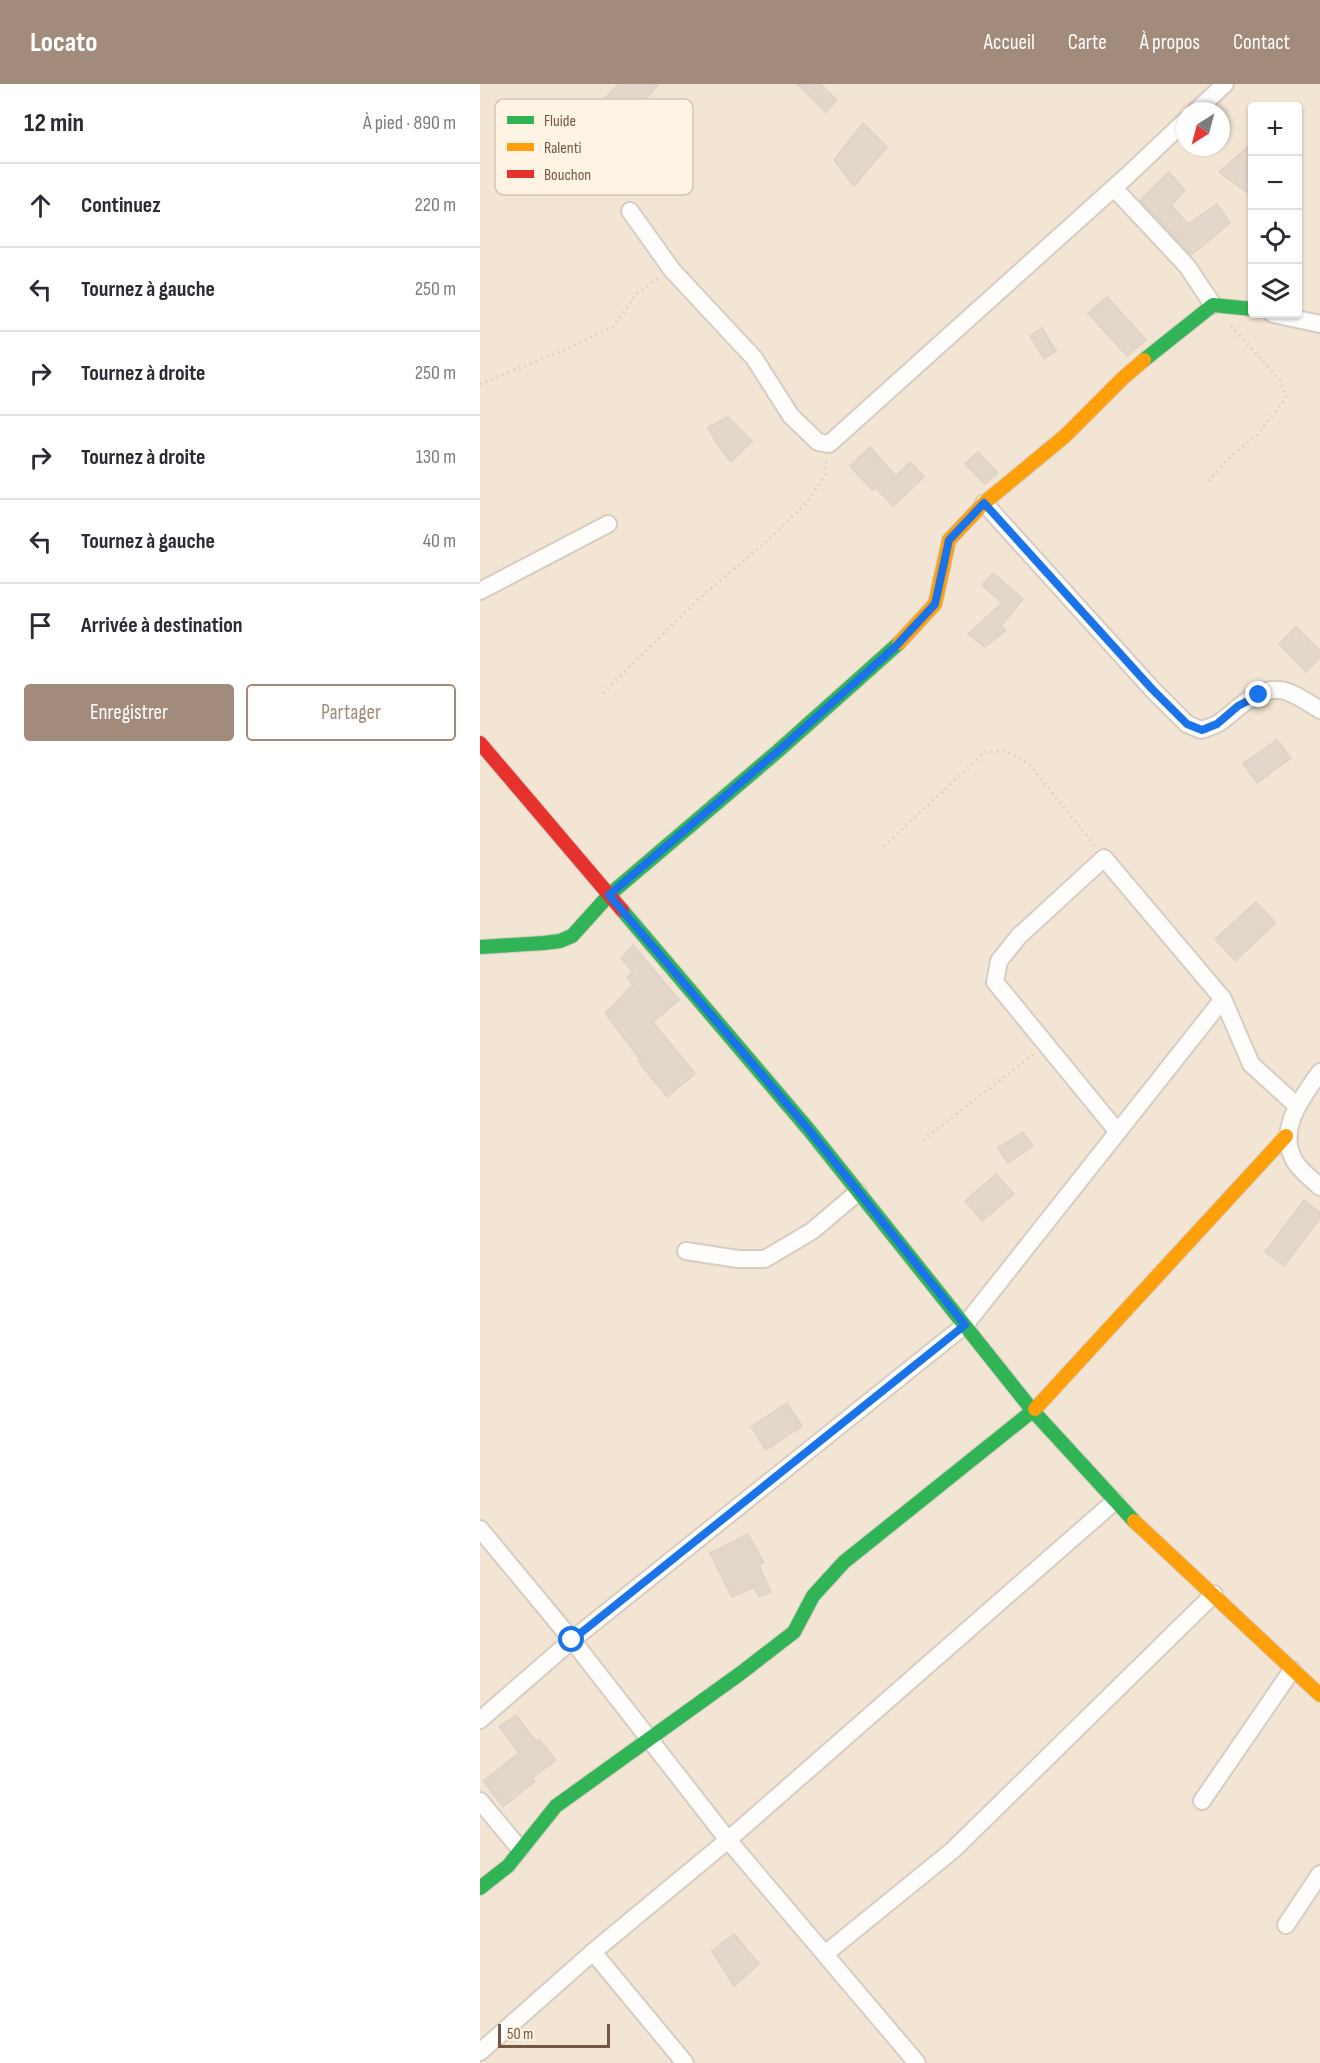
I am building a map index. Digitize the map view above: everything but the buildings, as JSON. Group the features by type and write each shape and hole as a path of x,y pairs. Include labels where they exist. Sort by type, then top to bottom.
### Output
{"street":[{"path":"1206,102 1225,84"},
{"path":"630,211 672,270 754,358 791,416 818,442 829,444 1176,129"},
{"path":"1114,188 1187,266 1213,305"},
{"path":"480,947 560,941 572,936 609,895 778,751 895,647 935,604 949,540 984,503 1065,436 1123,378 1213,305 1248,308"},
{"path":"1292,318 1320,324"},
{"path":"984,503 1152,689 1187,724 1202,730 1217,724 1238,706 1271,690 1280,689 1320,710"},
{"path":"480,591 608,524"},
{"path":"480,743 809,1130 1033,1412 1115,1501 1320,1695"},
{"path":"1117,1131 995,982 999,961 1019,936 1104,858 1223,999 1251,1064 1297,1106"},
{"path":"480,1720 572,1640 965,1325 1223,999"},
{"path":"480,1888 508,1866 556,1806 794,1632 813,1596 844,1562 1033,1412 1286,1136 1297,1106 1320,1072"},
{"path":"1286,1136 1294,1161 1320,1187"},
{"path":"686,1251 738,1260 765,1259 812,1231 858,1192"},
{"path":"480,2052 593,1952 728,1840 1115,1501"},
{"path":"480,1529 572,1640 728,1840 913,2062"},
{"path":"825,1954 954,1850 1214,1594"},
{"path":"1203,1801 1292,1670"},
{"path":"480,1801 520,1849"},
{"path":"1286,1925 1320,1874"},
{"path":"593,1952 685,2063"}],"path":[{"path":"480,384 569,348 613,327 637,293 672,270"},
{"path":"1209,481 1229,458 1257,435 1286,398 1280,380 1213,305"},
{"path":"603,693 703,595 767,541 807,502 825,476 829,444"},
{"path":"884,846 985,752 1005,751 1029,764 1104,858"},
{"path":"923,1140 1046,1044"}],"shaded area":[{"path":"480,84 1320,84 1320,2063 480,2063"}],"traffic: fast":[{"path":"1144,360 1213,305 1248,309"},
{"path":"480,947 544,943 560,941 572,936 609,895 778,751 899,643"},
{"path":"622,910 809,1130 1033,1411 1134,1521"},
{"path":"480,1888 508,1866 556,1806 741,1673 794,1632 813,1596 844,1562 1035,1409"}],"traffic: slow":[{"path":"899,643 935,604 949,540 984,503 1065,436 1144,360"},
{"path":"1035,1409 1286,1136"},
{"path":"1134,1521 1320,1695"}],"traffic: jam":[{"path":"480,743 622,910"}],"route":[{"path":"572,1640 965,1325 809,1130 609,895 778,751 895,647 935,604 949,540 984,503 1152,689 1187,724 1202,730 1217,724 1238,706 1259,695"}]}
